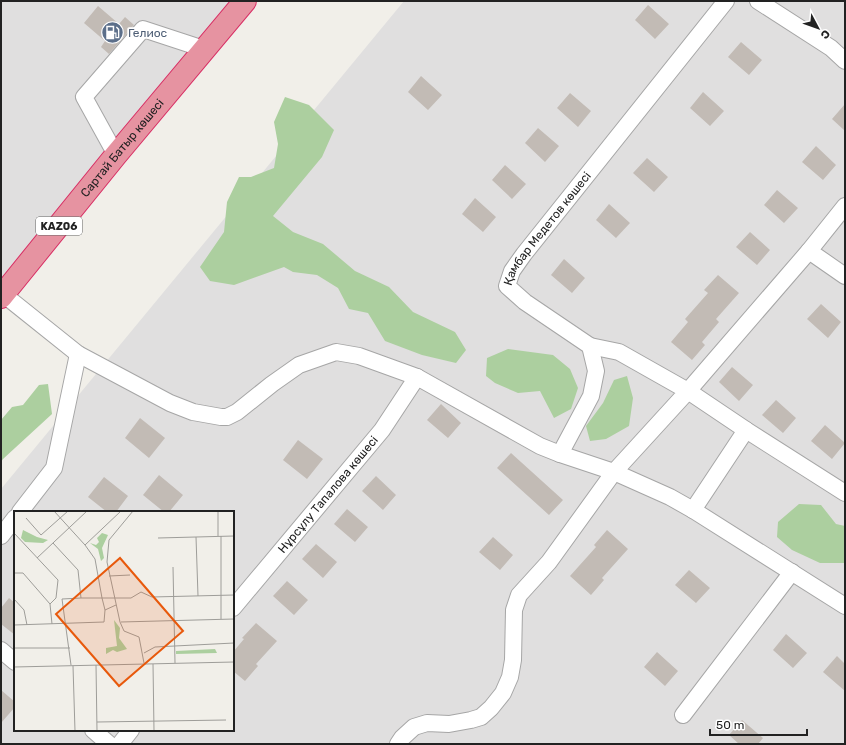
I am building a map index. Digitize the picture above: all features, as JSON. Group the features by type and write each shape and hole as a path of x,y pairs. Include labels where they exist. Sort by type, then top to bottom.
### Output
{"highway":[{"name":"Сартай Батыр көшесі","path":"2,295 116,155 245,1"}],"street":[{"name":"Қамбар Медетов көшесі","path":"590,346 525,302 507,286 512,271 726,1"},
{"path":"758,1 831,48 845,61"},
{"path":"116,155 84,97 143,29 204,49"},
{"path":"398,744 414,727 427,723 449,724 471,720 481,717 491,708 503,693 510,677 513,660 514,610 519,595 549,562 614,472 688,391 809,251 845,206"},
{"path":"809,251 845,276"},
{"path":"2,295 78,354 170,403 193,412 227,417 237,412 299,365 336,352 359,356 417,377 540,446 614,472 670,497 845,606"},
{"path":"560,454 591,396 596,371 590,346 619,352 688,391 845,493"},
{"path":"21,511 54,468 78,354"},
{"name":"Нұрсұлу Тапалова көшесі","path":"234,607 382,430 417,377"},
{"path":"693,510 746,430"},
{"path":"1,536 14,519"},
{"path":"683,715 792,572"},
{"path":"1,650 14,661"},
{"path":"94,731 109,744"},
{"path":"120,744 130,731"}],"shaded area":[{"path":"1,1 233,1 1,279"},
{"path":"404,1 845,1 845,744 1,744 1,489"}],"green space":[{"path":"285,97 309,105 334,130 322,157 273,216 293,232 323,244 355,271 389,287 413,312 455,332 466,350 456,363 422,355 385,341 368,313 349,309 338,288 317,275 293,272 284,267 234,285 210,281 200,267 224,232 227,202 239,177 251,177 274,168 278,144 274,122"},
{"path":"508,349 553,355 570,369 578,388 571,409 554,418 540,391 518,393 495,383 486,376 487,358"},
{"path":"627,376 633,398 629,426 606,439 590,441 586,426 603,403 614,380"},
{"path":"48,384 52,414 1,462 1,420 12,407 23,405 39,385"},
{"path":"799,504 821,505 836,524 845,526 845,563 820,563 792,550 777,537 778,522"}],"building":[{"path":"648,5 669,24 655,39 635,20"},
{"name":"Гелиос","path":"98,6 119,24 125,17 134,25 109,54 101,47 105,41 84,23"},
{"path":"741,42 762,60 749,75 728,57"},
{"path":"421,76 442,95 428,110 408,92"},
{"path":"703,92 724,111 710,126 690,108"},
{"path":"570,93 591,111 578,127 557,108"},
{"path":"845,104 845,131 832,119"},
{"path":"538,128 559,146 545,162 525,143"},
{"path":"816,146 836,165 823,180 802,162"},
{"path":"647,158 668,177 654,192 633,173"},
{"path":"505,165 526,184 512,199 492,180"},
{"path":"777,190 798,208 784,223 764,205"},
{"path":"475,198 496,217 483,232 462,214"},
{"path":"609,204 630,223 616,238 596,220"},
{"path":"750,232 770,250 757,265 736,247"},
{"path":"564,259 585,278 572,293 551,275"},
{"path":"718,275 739,293 716,319 719,322 702,342 705,345 692,360 671,342 688,322 685,319 708,293 704,290"},
{"path":"821,304 841,322 828,338 807,319"},
{"path":"732,367 753,385 739,401 719,382"},
{"path":"776,400 796,418 783,433 762,415"},
{"path":"441,404 461,423 448,438 427,420"},
{"path":"140,418 165,438 149,458 125,438"},
{"path":"825,425 845,443 832,459 811,441"},
{"path":"298,440 323,459 307,479 283,460"},
{"path":"511,453 563,500 549,515 497,468"},
{"path":"159,475 183,495 170,511 163,511 143,495"},
{"path":"376,476 396,495 383,510 362,491"},
{"path":"104,477 128,496 117,511 106,511 88,497"},
{"path":"347,509 368,527 355,542 334,524"},
{"path":"607,530 628,549 602,578 604,580 591,595 570,576 596,547 594,545"},
{"path":"493,537 513,555 500,570 479,552"},
{"path":"316,544 337,562 323,578 302,559"},
{"path":"689,570 710,588 696,603 675,585"},
{"path":"287,581 308,600 294,615 273,596"},
{"path":"9,598 14,602 14,634 1,624 1,608"},
{"path":"256,623 277,641 256,664 258,666 245,681 234,672 234,651 244,639 242,638"},
{"path":"786,634 807,653 793,668 773,650"},
{"path":"657,652 678,671 665,686 644,667"},
{"path":"837,656 845,664 845,691 823,672"},
{"path":"1,690 14,701 14,708 1,723"},
{"path":"742,720 763,738 758,744 739,744 729,735"}],"place":[{"name":"Гелиос","path":"113,33"}]}
